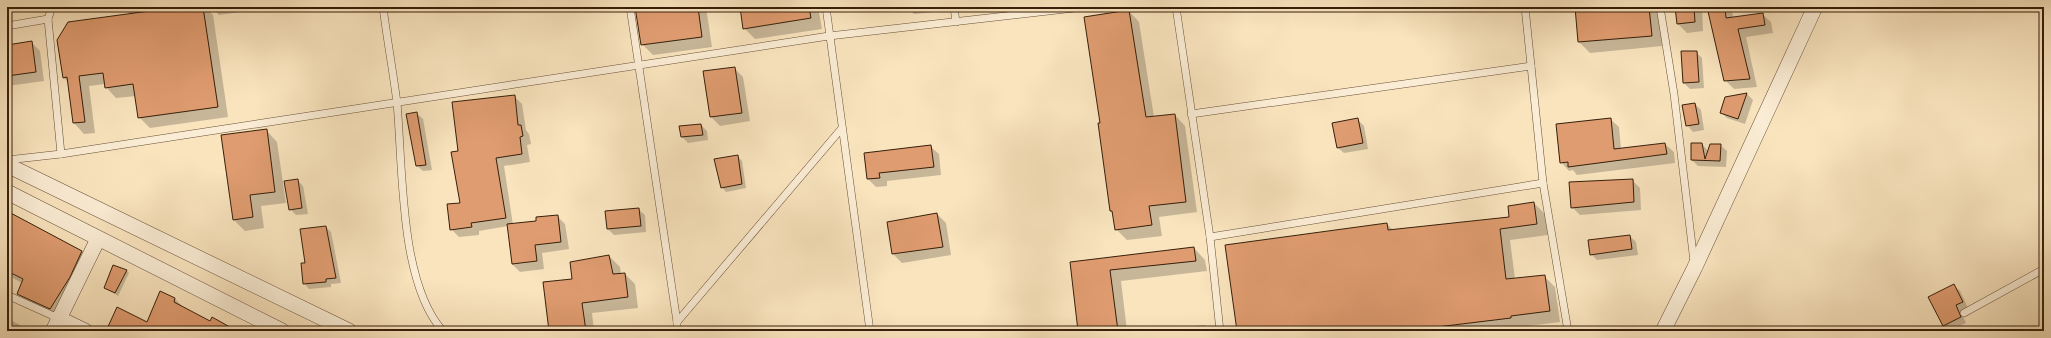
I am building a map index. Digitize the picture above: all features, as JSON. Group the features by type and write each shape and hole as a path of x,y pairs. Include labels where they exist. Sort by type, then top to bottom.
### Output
{"street":[{"path":"1663,331 1694,269 1815,7"},
{"path":"7,165 349,331"},
{"path":"7,192 258,325 282,331"},
{"path":"85,331 56,324 98,239"}],"lane":[{"path":"52,7 48,19 61,154"},
{"path":"383,7 397,102 407,233 414,269 427,306 443,331"},
{"path":"630,7 637,66 677,322 677,331"},
{"path":"826,7 870,331"},
{"path":"954,7 956,22"},
{"path":"7,160 61,154 829,36 1083,7"},
{"path":"1176,7 1210,237 1220,331"},
{"path":"1525,7 1543,183 1568,331"},
{"path":"1660,7 1674,94 1694,269"},
{"path":"7,26 48,19"},
{"path":"1191,114 1531,66"},
{"path":"677,322 842,128"},
{"path":"1210,237 1543,183"},
{"path":"1964,313 2044,269"},
{"path":"7,295 56,324"}],"building":[{"path":"179,7 203,7 218,107 138,118 133,84 105,88 103,73 79,76 85,122 73,123 67,77 63,78 57,40 68,22"},
{"path":"635,7 698,7 702,37 641,45"},
{"path":"740,7 809,7 811,18 743,29"},
{"path":"1575,7 1649,7 1652,36 1578,42"},
{"path":"1675,7 1694,7 1695,22 1677,24"},
{"path":"1707,7 1725,7 1726,18 1763,13 1765,25 1738,29 1750,79 1724,81"},
{"path":"1129,10 1146,117 1175,114 1186,202 1149,206 1152,225 1115,230 1112,211 1110,211 1098,123 1100,123 1084,17"},
{"path":"32,41 36,72 7,76 7,45"},
{"path":"1681,51 1697,51 1699,82 1683,83"},
{"path":"735,67 742,113 710,117 703,71"},
{"path":"1747,93 1738,119 1720,113 1725,97"},
{"path":"515,95 518,125 521,125 523,136 520,137 522,154 496,158 506,218 471,223 472,227 450,230 447,204 460,203 451,152 458,151 452,102"},
{"path":"1695,103 1699,124 1686,126 1682,105"},
{"path":"417,112 426,165 416,166 406,114"},
{"path":"1358,118 1363,143 1337,148 1332,123"},
{"path":"1611,118 1614,149 1665,143 1667,154 1568,167 1568,162 1560,163 1556,124"},
{"path":"701,124 703,135 681,137 679,126"},
{"path":"267,129 275,192 250,195 253,217 233,220 221,135"},
{"path":"1691,143 1702,143 1705,159 1710,144 1721,144 1720,161 1691,160"},
{"path":"931,145 934,167 879,173 880,178 867,179 864,153"},
{"path":"738,155 742,184 721,188 714,159"},
{"path":"298,179 302,208 289,210 284,181"},
{"path":"1633,179 1634,202 1571,208 1569,182"},
{"path":"1534,202 1537,224 1500,229 1506,279 1545,275 1550,311 1511,316 1511,318 1404,331 1237,331 1225,245 1387,223 1388,230 1509,217 1508,206"},
{"path":"639,208 641,226 607,229 605,211"},
{"path":"7,211 82,251 70,277 50,309 17,294 23,279 7,271"},
{"path":"937,213 943,247 892,254 887,222"},
{"path":"558,215 561,242 535,245 537,261 512,264 507,224 536,221 536,217"},
{"path":"326,226 336,278 326,279 326,282 303,284 301,263 305,263 300,229"},
{"path":"1630,235 1632,249 1590,255 1588,240"},
{"path":"1194,247 1196,261 1110,270 1118,331 1078,331 1070,262"},
{"path":"609,255 613,274 625,273 628,297 582,303 586,331 549,331 543,282 572,279 570,262"},
{"path":"113,265 127,270 115,293 104,288"},
{"path":"1954,284 1963,302 1956,305 1961,317 1943,326 1928,297"},
{"path":"160,291 175,298 174,302 210,321 212,317 237,331 106,331 117,307 147,322"}]}
